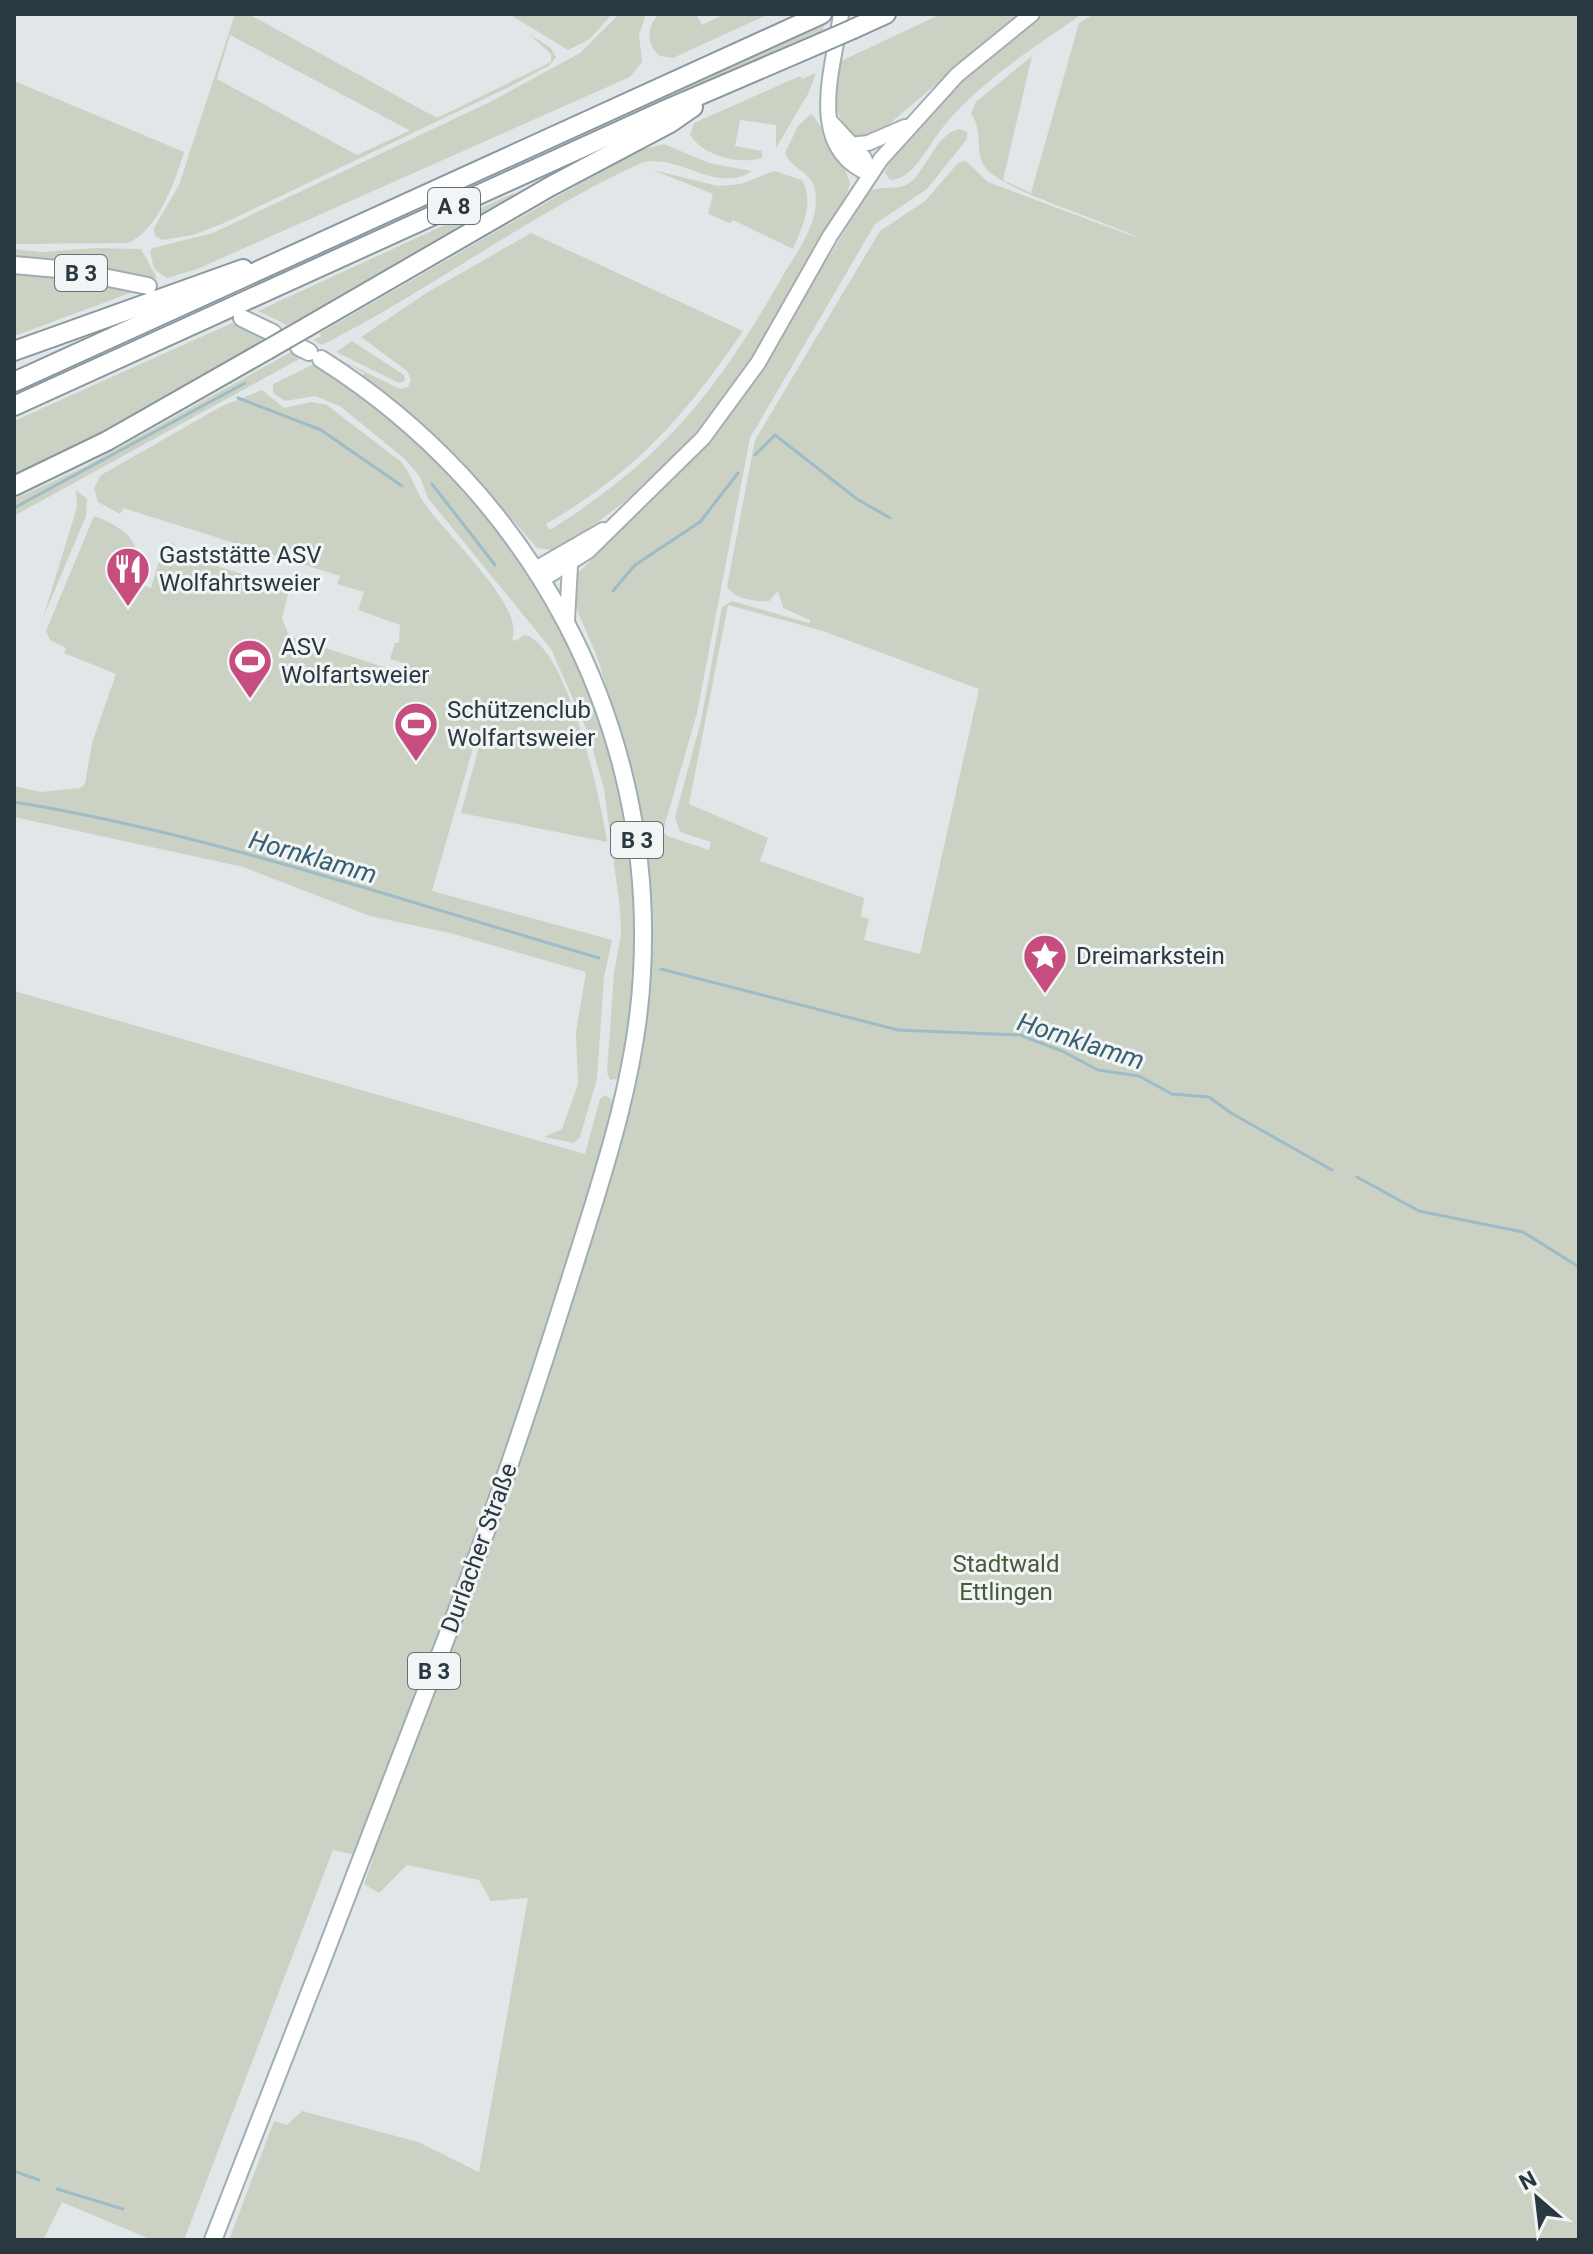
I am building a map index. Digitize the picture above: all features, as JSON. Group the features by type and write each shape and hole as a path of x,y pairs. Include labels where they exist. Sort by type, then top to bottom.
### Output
{"highway":[{"name":"A 8","path":"14,382 822,14"},
{"name":"A 8","path":"14,406 665,110 821,43 847,22 886,14"},
{"name":"A 8","path":"14,486 107,441 270,342 307,327 551,186 670,123 716,90"},
{"name":"A 8","path":"14,351 89,326 206,279 284,257"}],"main road":[{"path":"540,574 570,566 690,452 733,401 870,174 909,125 957,75 1032,14"},
{"path":"847,22 827,94 830,120 837,149 856,168 870,174"},
{"path":"830,120 864,158 870,174"},
{"path":"851,145 868,143 909,125"},
{"name":"B 3","path":"14,265 69,270 148,286"},
{"path":"242,318 270,342"},
{"name":"B 3","path":"310,353 378,398 441,452 499,517 540,574 567,620"},
{"path":"540,574 610,526"},
{"path":"567,620 570,566"},
{"name":"Durlacher Straße","path":"213,2240 497,1504 607,1157 633,1051 642,974 642,886 627,788 598,688 567,620"}],"green space":[{"path":"235,14 248,14 437,118 551,62 551,54 529,34 551,48 556,57 550,65 511,86 224,223 193,235 162,240 155,236 154,228 179,185","holes":["230,35 409,130 357,155 217,79"]},
{"path":"509,14 612,14 590,39 568,50"},
{"path":"619,14 646,14 639,35 642,62 630,77 197,269 167,278 154,269 150,251 153,248 213,233 490,102 580,53"},
{"path":"659,14 696,14 702,25 725,14 769,14 673,58 660,56 650,41 652,24"},
{"path":"941,14 1019,14 874,137 855,138 841,119 836,103 839,62"},
{"path":"1043,14 1082,14 991,79 958,110 914,168 898,179 890,180 885,172 890,161 947,93"},
{"name":"Stadtwald Ettlingen","path":"1094,14 1579,14 1579,2240 229,2240 274,2121 287,2125 302,2111 418,2142 479,2172 528,1898 491,1901 479,1880 407,1865 379,1893 364,1884 373,1859 333,1850 184,2240 152,2240 62,2202 43,2240 14,2240 14,991 585,1154 600,1099 605,1095 615,1102 647,992 650,949 646,862 629,766 598,659 575,605 576,575 695,456 742,397 869,192 907,185 918,175 945,137 960,129 967,132 967,139 927,189 875,224 750,438 697,713 663,831 667,836 709,850 711,842 680,832 675,817 701,721 722,607 732,601 809,623 810,620 783,608 778,591 769,601 758,601 740,597 727,587 755,440 880,231 925,201 958,163 966,161 988,182 1138,238 1011,186 985,167 980,155 977,127 971,114 976,102 1032,56 1003,180 1031,193 1079,23","holes":["728,605 823,631 979,689 920,954 864,940 869,919 861,916 864,898 760,861 768,838 689,804"]},
{"path":"824,25 823,31 641,112 640,108"},
{"path":"816,73 808,94 776,148 776,125 740,120 735,146 762,151 762,158 743,160 722,157 704,148 690,135 694,123 800,76 802,79"},
{"path":"14,81 184,152 164,203 149,227 139,236 128,243 14,244"},
{"path":"811,114 833,147 850,183 839,210 788,299 737,382 678,453 644,486 605,517 561,546 552,550 537,548 453,452 362,379 364,373 335,357 400,389 408,387 411,379 407,371 361,337 428,292 531,233 743,331 700,390 656,440 607,484 546,524 550,530 625,476 684,421 757,320 811,226 816,202 813,184 785,153 798,126"},
{"path":"664,144 709,163 752,171 738,177 724,178 669,163 641,163 560,205 402,301 322,345 313,340 321,336 320,333 636,151"},
{"path":"653,170 718,186 741,184 774,171 802,180 806,188 807,206 793,249 733,220 730,223 708,214 713,194"},
{"path":"514,193 514,198 297,321 287,325 258,311"},
{"path":"14,249 42,252 141,249 157,278 14,257"},
{"path":"14,271 82,278 133,292 14,336"},
{"path":"232,323 264,339 116,425 14,476 14,421"},
{"path":"352,341 404,375 405,381 399,383 336,352"},
{"path":"291,352 301,358 14,516 14,499 82,468"},
{"path":"316,363 375,404 446,468 507,540 557,620 595,706 621,796 635,890 635,984 621,1078 610,1080 607,1072 614,973 621,935 620,909 604,789 588,733 551,649 428,498 420,477 406,460 340,406 315,396 285,401 273,393 273,384"},
{"path":"262,390 284,408 311,402 327,405 400,461 430,511 478,567 506,607 513,625 512,639 515,641 525,635 541,646 555,666 568,695 590,761 607,842 461,813 480,743 475,741 432,891 612,940 604,977 597,1079 580,1137 574,1143 544,1137 562,1129 578,1084 576,1032 586,972 450,933 370,916 243,867 14,817 14,786 41,792 80,788 85,784 92,743 116,674 64,653 66,648 50,640 46,631 94,516 119,528 133,543 134,557 126,581 151,588 163,548 172,543 175,544 173,552 273,584 276,576 288,594 282,618 289,636 411,676 403,663 390,659 395,643 399,643 400,625 358,610 364,592 337,584 340,576 123,508 120,514 98,502 94,488 101,475 222,406"},
{"path":"76,490 87,499 86,516 43,618 77,507"}],"waterway":[{"path":"14,508 245,383"},
{"path":"238,398 321,430 402,486"},
{"path":"755,455 775,435 857,499 890,518"},
{"path":"613,591 635,565 700,522 738,473"},
{"path":"432,484 495,565"},
{"name":"Hornklamm","path":"14,802 87,815 234,850 599,958"},
{"name":"Hornklamm","path":"661,969 898,1030 1020,1035 1062,1051 1098,1070 1139,1076 1172,1094 1209,1097 1231,1113 1332,1170"},
{"name":"Hornklamm","path":"1357,1177 1419,1211 1523,1232 1579,1267"},
{"path":"14,2171 39,2180"},
{"path":"57,2189 123,2209"}],"place":[{"name":"Gaststätte ASV Wolfahrtsweier","path":"128,608"},
{"name":"ASV Wolfartsweier","path":"250,700"},
{"name":"Schützenclub Wolfartsweier","path":"416,763"},
{"name":"Dreimarkstein","path":"1045,995"}]}
